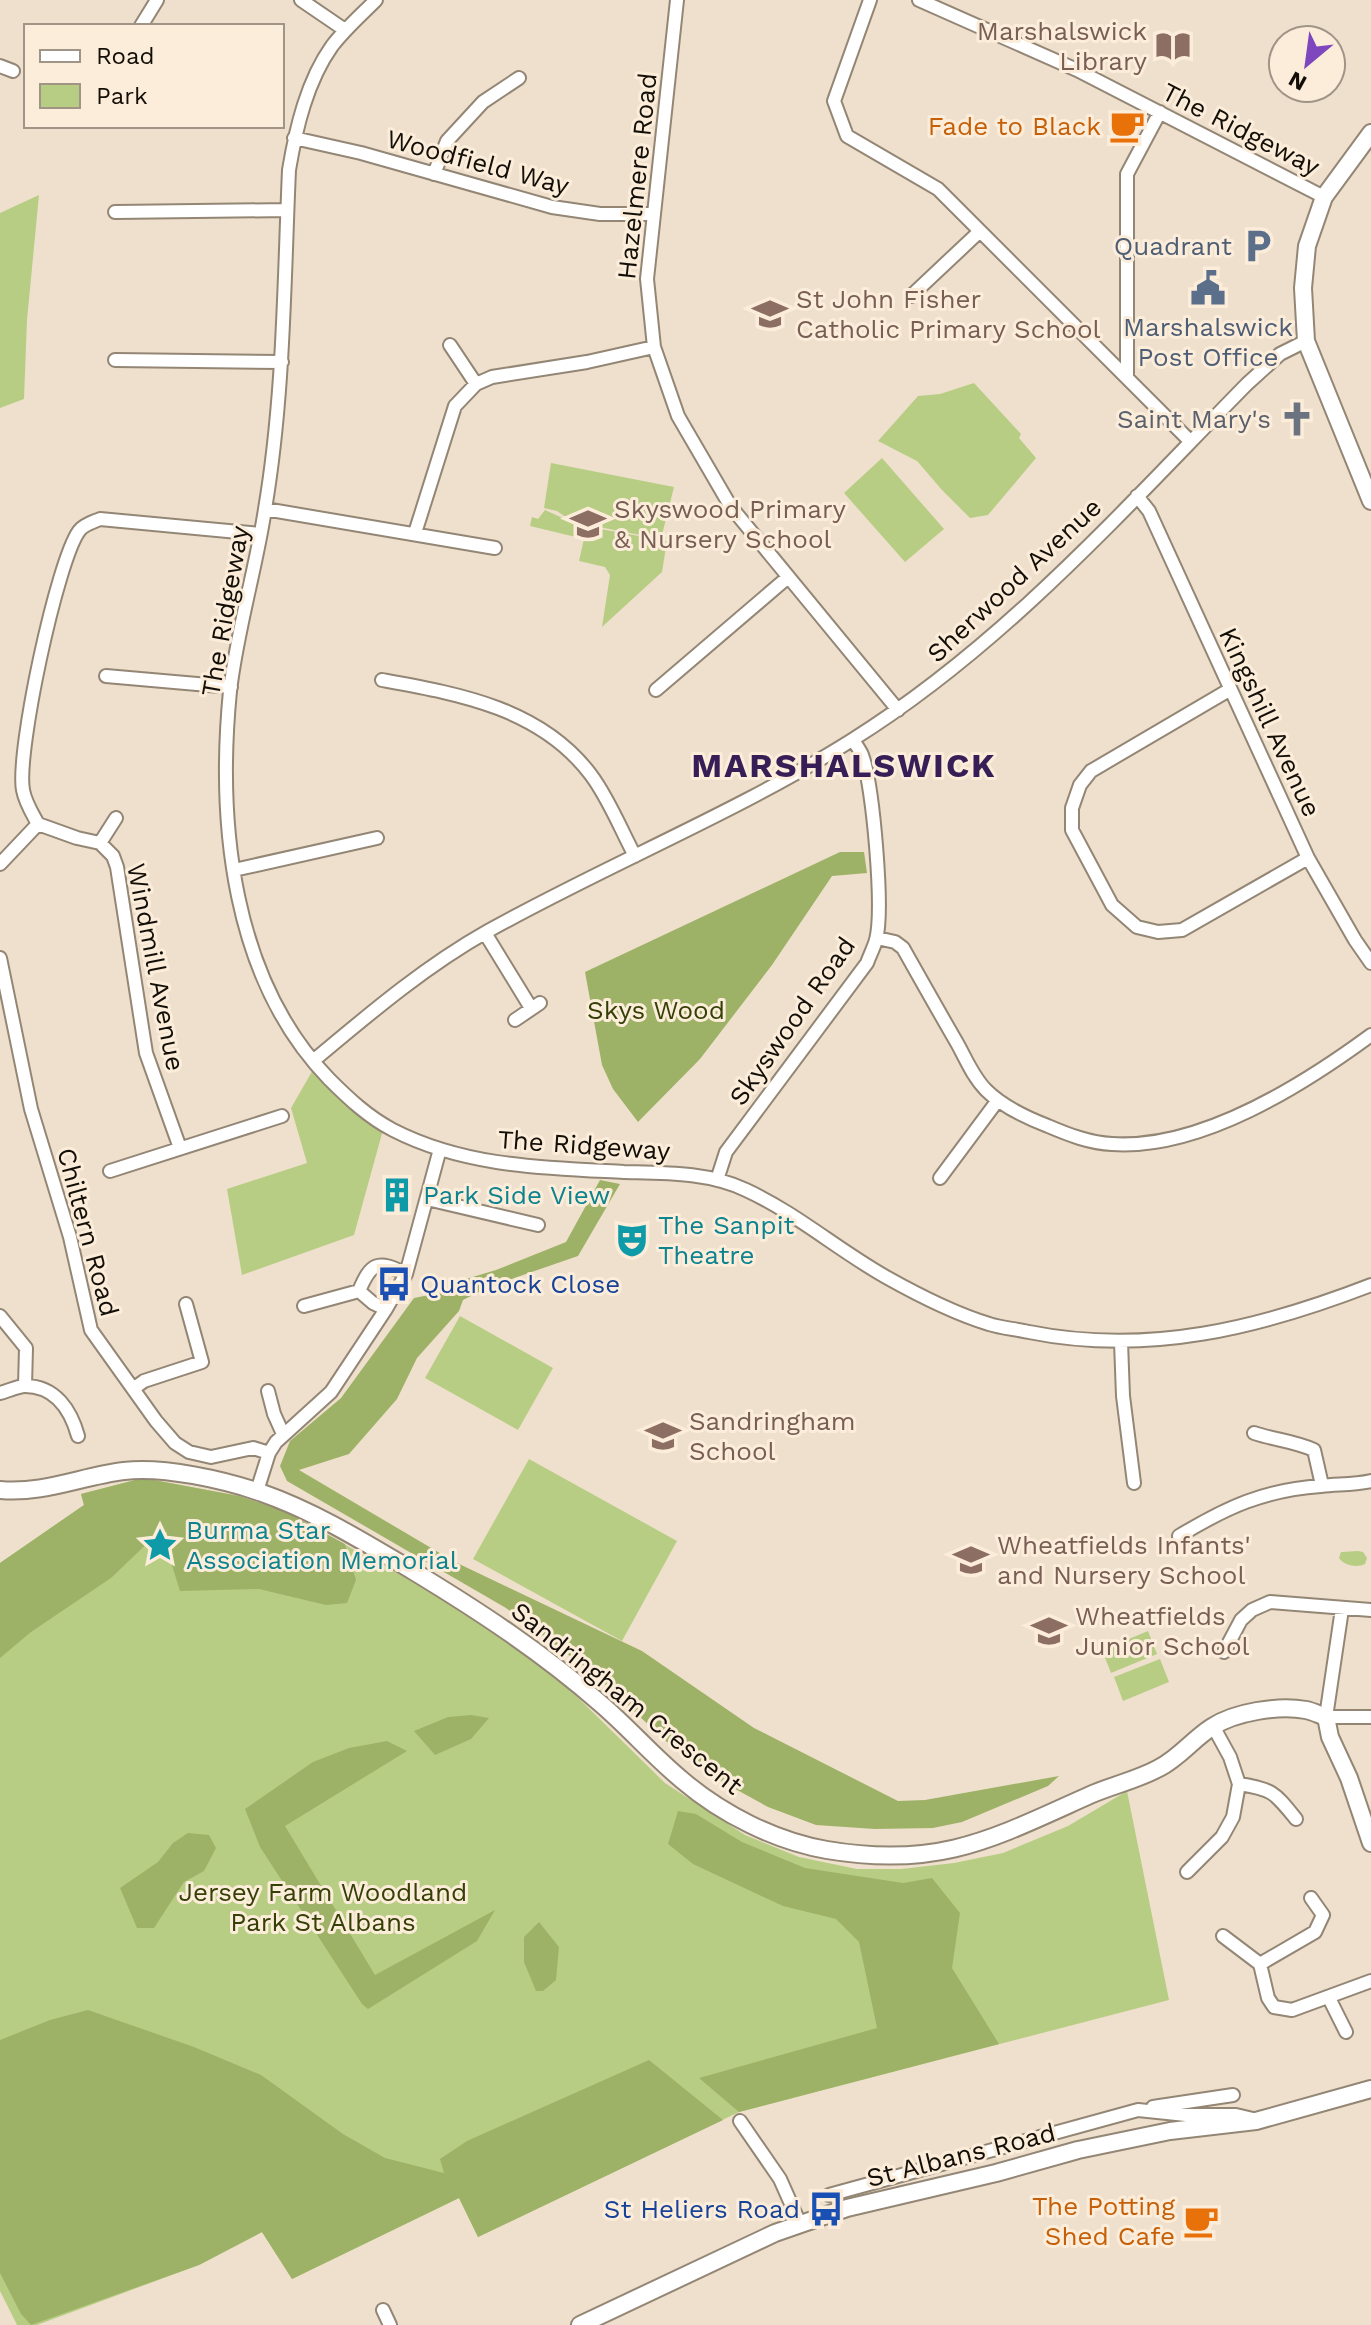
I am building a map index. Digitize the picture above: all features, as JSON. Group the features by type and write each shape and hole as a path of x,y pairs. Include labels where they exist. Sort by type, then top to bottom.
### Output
{"street":[{"path":"142,24 157,0"},
{"path":"301,0 345,30"},
{"name":"The Ridgeway","path":"376,0 330,48 308,94 294,138 289,170 282,362 265,509 231,687 227,743 228,822 234,870 254,958 298,1043 342,1092 379,1122 440,1149 504,1164 567,1170 659,1172 717,1180 740,1187 923,1297 990,1324 1055,1337 1121,1342 1181,1337 1251,1326 1371,1286"},
{"name":"Hazelmere Road","path":"677,0 647,279 654,347 678,416 731,507 898,710"},
{"path":"870,0 834,101 847,136 938,189 1190,441"},
{"name":"The Ridgeway","path":"919,0 1037,51 1324,197"},
{"path":"434,174 447,141 483,102 519,78"},
{"path":"1127,376 1127,174 1160,112"},
{"path":"1371,133 1324,197 1307,246 1303,288 1306,341 1371,501"},
{"name":"Woodfield Way","path":"294,138 361,153 552,207 600,214 653,214"},
{"path":"115,212 287,210"},
{"path":"911,296 979,232"},
{"name":"Sherwood Avenue","path":"313,1061 407,985 485,933 798,772 898,710 967,659 1012,619 1269,363 1292,346 1306,341"},
{"path":"450,345 476,384"},
{"path":"415,533 455,406 476,384 492,377 587,362 654,347"},
{"path":"115,360 282,362"},
{"name":"Kingshill Avenue","path":"1137,496 1149,511 1308,858 1371,963"},
{"path":"265,509 495,548"},
{"path":"0,864 38,824 22,789 27,730 42,647 68,553 80,528 100,519 260,534"},
{"path":"656,690 787,578"},
{"path":"106,676 231,687"},
{"path":"382,680 489,705 538,725 564,743 592,776 635,856"},
{"path":"1229,690 1091,771 1080,785 1072,808 1072,830 1112,905 1137,927 1158,932 1182,930 1204,920 1308,858"},
{"name":"Skyswood Road","path":"717,1180 726,1152 867,963 877,938 875,845 867,774 861,753 853,740"},
{"name":"Windmill Avenue","path":"100,843 116,818"},
{"name":"Windmill Avenue","path":"38,824 100,843 113,856 146,1053 180,1148"},
{"path":"234,870 361,836 377,838"},
{"path":"485,933 536,1005 515,1020"},
{"path":"877,938 895,942 903,948 976,1077 998,1100 1032,1119 1076,1137 1112,1144 1184,1136 1280,1094 1371,1035"},
{"name":"Chiltern Road","path":"0,958 31,1109 70,1237 91,1330 175,1443 189,1452 211,1457 253,1448 269,1453"},
{"path":"940,1178 998,1100"},
{"path":"110,1171 282,1116"},
{"path":"257,1491 269,1453 283,1434 331,1392 406,1274 440,1149"},
{"path":"427,1199 538,1225"},
{"path":"359,1291 373,1266 385,1265 406,1274"},
{"path":"304,1306 359,1291"},
{"path":"359,1291 386,1309"},
{"path":"133,1389 144,1381 202,1362 186,1304"},
{"path":"0,1316 26,1348 25,1386"},
{"path":"1121,1342 1123,1396 1134,1483"},
{"path":"0,1393 25,1386 49,1392 65,1405 78,1436"},
{"path":"268,1391 283,1434"},
{"path":"1254,1433 1271,1439 1294,1441 1314,1450 1322,1485"},
{"name":"Sandringham Crescent","path":"0,1490 15,1492 55,1487 137,1469 167,1471 257,1491 289,1503 350,1533 506,1628 602,1705 680,1779 722,1809 765,1831 822,1849 856,1855 903,1857 947,1852 988,1840 1098,1791 1161,1768 1213,1726 1242,1715 1307,1710 1326,1717"},
{"path":"1179,1536 1223,1509 1261,1495 1322,1485 1351,1486 1371,1481"},
{"path":"1224,1652 1241,1620 1252,1610 1270,1602 1371,1610"},
{"path":"1342,1609 1326,1717 1330,1737 1349,1778 1371,1843"},
{"path":"1326,1717 1371,1717"},
{"path":"1187,1872 1222,1837 1233,1817 1239,1784 1230,1757 1213,1726"},
{"path":"1239,1784 1266,1788 1296,1819"},
{"path":"1260,1964 1315,1932 1323,1915 1311,1898"},
{"path":"1223,1936 1260,1964 1268,1998 1274,2007 1292,2010 1371,1981"},
{"path":"1329,1998 1346,2032"},
{"name":"St Albans Road","path":"580,2325 775,2233 847,2208 1078,2150 1170,2131 1256,2121 1371,2089"},
{"path":"829,2195 1138,2110 1233,2095"},
{"path":"1138,2110 1186,2115 1236,2115 1256,2121"},
{"path":"740,2121 780,2179 800,2224"},
{"path":"383,2310 390,2325"}],"green space":[{"path":"39,195 27,320 24,399 0,408 0,213"},
{"path":"974,383 1021,434 1019,438 1036,458 988,515 970,518 917,461 878,441 918,396 940,394"},
{"path":"882,458 944,529 905,562 844,493"},
{"path":"551,463 674,487 661,539 573,522 557,511 544,508"},
{"path":"545,510 578,525 667,541 662,572 602,627 610,575 605,567 579,561 584,539 530,526 532,517 538,519"},
{"name":"Skys Wood","path":"840,852 864,852 867,873 832,876 772,965 700,1059 638,1122 613,1089 602,1065 585,972"},
{"path":"314,1068 383,1130 354,1235 242,1275 227,1189 307,1163 291,1108"},
{"path":"600,1180 620,1184 578,1256 491,1286 463,1300 459,1311 417,1358 397,1399 349,1454 299,1470 455,1562 642,1651 754,1728 898,1801 925,1800 1059,1776 1048,1786 962,1822 933,1828 875,1829 816,1825 768,1807 719,1780 667,1742 594,1674 506,1608 287,1481 280,1466 290,1441 341,1398 414,1298 439,1293 466,1279 566,1242"},
{"path":"460,1316 553,1368 518,1430 425,1378"},
{"path":"529,1459 677,1541 622,1641 473,1559"},
{"name":"Jersey Farm Woodland Park St Albans","path":"143,1478 239,1496 284,1511 469,1613 562,1682 665,1783 745,1835 799,1857 857,1869 901,1869 954,1863 1003,1853 1068,1826 1127,1791 1169,2000 739,2112 478,2237 459,2198 292,2279 262,2232 199,2265 37,2325 17,2325 0,2291 0,1563 84,1505 81,1494"},
{"path":"143,1478 239,1496 284,1511 345,1544 356,1580 347,1603 326,1605 259,1589 180,1591 167,1549 167,1532 158,1533 111,1578 31,1632 0,1658 0,1563 84,1505 81,1494"},
{"path":"1358,1551 1367,1558 1365,1564 1351,1566 1339,1558 1341,1552"},
{"path":"1148,1631 1157,1654 1111,1673 1102,1650"},
{"path":"1160,1659 1169,1682 1123,1701 1114,1677"},
{"path":"471,1715 489,1718 471,1739 435,1755 414,1731 448,1717"},
{"path":"387,1741 407,1751 285,1826 375,1975 495,1910 477,1941 368,2009 260,1847 245,1809 313,1762 349,1748"},
{"path":"678,1811 696,1814 742,1842 805,1868 903,1883 932,1878 960,1913 952,1968 999,2044 739,2112 699,2078 877,2028 859,1942 836,1919 783,1906 693,1864 668,1844"},
{"path":"188,1833 209,1835 216,1848 204,1871 184,1882 154,1928 137,1928 120,1888 158,1862 173,1843"},
{"path":"539,1922 559,1947 556,1980 543,1991 536,1991 524,1962 524,1937"},
{"path":"88,2010 194,2047 261,2075 343,2134 385,2158 444,2173 440,2159 467,2141 649,2060 723,2120 478,2237 459,2198 292,2279 262,2232 199,2265 31,2325 21,2314 0,2273 0,2040 50,2020"}],"place":[{"name":"Marshalswick Library","path":"1173,46"},
{"name":"Fade to Black","path":"1127,126"},
{"name":"Quadrant","path":"1258,246"},
{"name":"Marshalswick Post Office","path":"1208,288"},
{"name":"St John Fisher Catholic Primary School","path":"770,314"},
{"name":"Saint Mary's","path":"1297,419"},
{"name":"Skyswood Primary & Nursery School","path":"588,524"},
{"name":"Park Side View","path":"397,1195"},
{"name":"The Sanpit Theatre","path":"632,1240"},
{"name":"Quantock Close","path":"394,1284"},
{"name":"Sandringham School","path":"663,1436"},
{"name":"Burma Star Association Memorial","path":"160,1545"},
{"name":"Wheatfields Infants' and Nursery School","path":"971,1560"},
{"name":"Wheatfields Junior School","path":"1049,1631"},
{"name":"St Heliers Road","path":"826,2209"},
{"name":"The Potting Shed Cafe","path":"1201,2221"}],"district":[{"name":"MARSHALSWICK","path":"844,765"}]}
